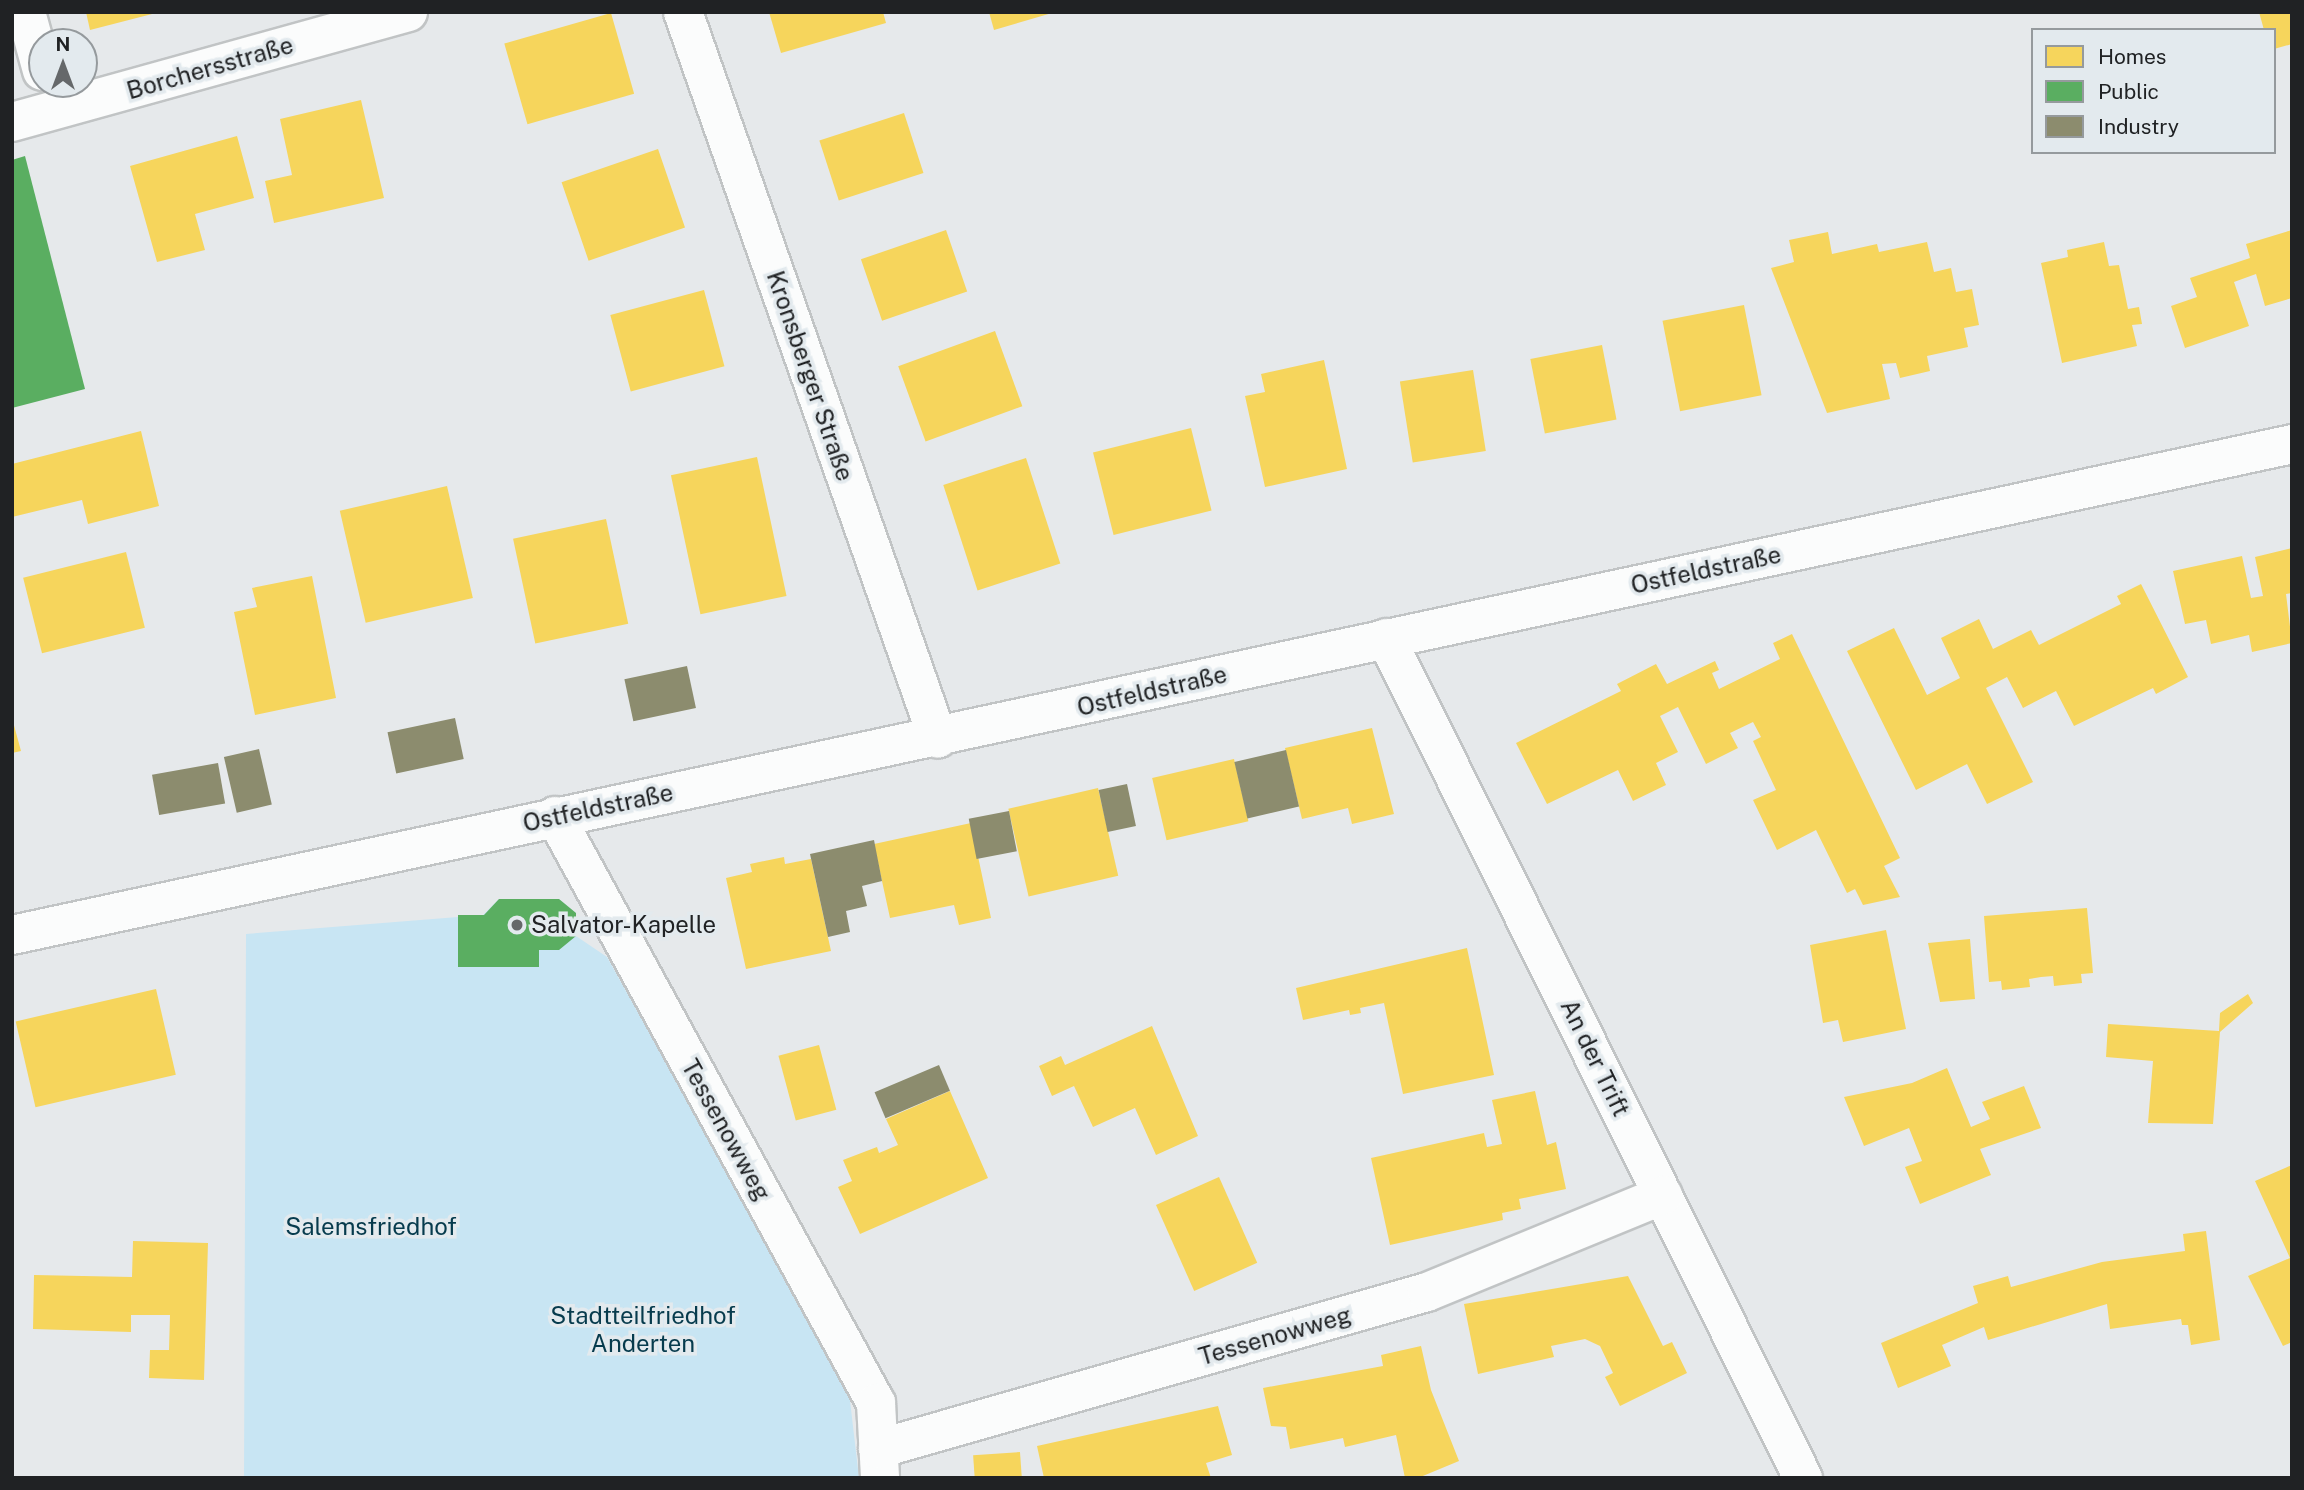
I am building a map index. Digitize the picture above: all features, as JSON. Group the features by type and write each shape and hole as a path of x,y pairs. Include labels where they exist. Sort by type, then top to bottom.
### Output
{"street":[{"name":"Borchersstraße","path":"98,86 408,12"},
{"name":"Kronsberger Straße","path":"683,12 938,739"},
{"name":"Borchersstraße","path":"12,122 50,98"},
{"name":"Ostfeldstraße","path":"12,935 555,816 938,739 1386,638 2292,444"},
{"name":"An der Trift","path":"1386,638 1803,1478"},
{"name":"Tessenowweg","path":"555,816 876,1403 879,1463 1427,1292 1663,1195"}],"green space":[{"path":"499,899 559,899 576,913 576,936 607,957 849,1392 859,1478 244,1478 246,934 483,915"}],"building: Homes":[{"path":"86,12 156,12 98,28 90,28"},
{"path":"769,12 883,12 886,23 781,53"},
{"path":"989,12 1052,12 1052,13 994,30"},
{"path":"2259,12 2292,12 2292,44 2276,48 2276,28 2263,28"},
{"path":"611,13 634,94 527,124 504,44"},
{"path":"361,100 384,198 274,223 265,181 292,175 280,119"},
{"path":"904,113 923,173 839,200 819,141"},
{"path":"237,136 254,198 195,214 205,250 157,262 130,166"},
{"path":"658,149 685,227 589,261 562,182"},
{"path":"946,230 967,291 882,321 861,259"},
{"path":"2292,230 2292,298 2265,306 2256,274 2234,282 2249,326 2185,348 2171,306 2197,297 2190,278 2250,258 2246,244"},
{"path":"1828,232 1832,254 1877,244 1879,252 1927,242 1934,272 1951,268 1956,292 1972,289 1979,325 1964,328 1968,347 1927,356 1930,371 1900,378 1896,363 1882,364 1890,399 1827,413 1771,268 1794,262 1789,240"},
{"path":"2104,242 2109,266 2119,265 2128,309 2139,307 2142,324 2132,325 2137,346 2062,363 2041,263 2068,257 2067,250"},
{"path":"704,290 724,366 631,391 610,315"},
{"path":"1744,305 1762,395 1680,411 1663,321"},
{"path":"995,331 1022,406 926,441 898,366"},
{"path":"1602,345 1617,420 1545,434 1530,359"},
{"path":"1324,360 1347,469 1265,487 1245,396 1265,392 1261,374"},
{"path":"1473,370 1486,451 1413,463 1400,382"},
{"path":"1191,428 1212,510 1114,535 1093,452"},
{"path":"141,431 159,506 88,524 82,500 12,517 12,464"},
{"path":"757,457 787,596 700,614 671,475"},
{"path":"1026,458 1060,564 978,590 943,485"},
{"path":"447,486 473,598 366,623 340,511"},
{"path":"606,519 628,624 535,643 513,539"},
{"path":"2292,548 2292,593 2286,594 2292,643 2252,652 2249,635 2211,644 2206,620 2185,624 2173,571 2242,556 2251,598 2263,596 2255,557"},
{"path":"126,552 145,628 42,653 23,578"},
{"path":"312,576 336,698 255,715 234,612 257,607 252,588"},
{"path":"2141,584 2188,677 2156,694 2153,688 2074,726 2056,691 2023,708 2007,677 1986,688 2033,782 1987,804 1967,764 1916,790 1847,651 1894,628 1927,695 1960,678 1941,638 1979,619 1993,649 2031,630 2039,645 2121,604 2117,596"},
{"path":"1792,634 1900,858 1884,866 1900,897 1863,905 1855,889 1847,893 1816,830 1777,850 1753,800 1776,790 1753,741 1761,737 1753,722 1730,733 1738,748 1706,764 1678,707 1660,716 1678,752 1656,763 1666,785 1633,801 1618,770 1547,804 1516,743 1621,691 1617,684 1656,664 1667,684 1715,661 1719,670 1712,673 1719,689 1780,659 1773,643"},
{"path":"12,718 21,751 12,753"},
{"path":"1372,728 1394,814 1352,824 1348,808 1302,819 1285,748"},
{"path":"1234,759 1248,821 1167,840 1152,778"},
{"path":"1098,788 1118,876 1029,896 1008,809"},
{"path":"971,823 991,918 959,925 954,905 890,918 874,844"},
{"path":"784,857 785,864 811,859 831,951 746,969 726,878 752,872 750,864"},
{"path":"2087,908 2093,973 2081,974 2082,983 2054,986 2053,976 2041,977 2029,979 2030,987 2002,990 2001,981 1989,982 1984,916"},
{"path":"1886,930 1906,1029 1843,1042 1838,1020 1823,1023 1810,945"},
{"path":"1970,939 1975,999 1940,1002 1928,943"},
{"path":"1467,948 1494,1075 1403,1094 1384,1003 1360,1008 1361,1013 1350,1015 1349,1010 1303,1020 1296,988"},
{"path":"156,989 176,1075 35,1107 16,1021"},
{"path":"2248,994 2253,1003 2220,1032 2213,1124 2148,1123 2153,1061 2106,1057 2108,1024 2219,1031 2220,1013"},
{"path":"1152,1026 1198,1136 1156,1155 1135,1108 1093,1127 1074,1086 1052,1096 1039,1066 1061,1056 1065,1065"},
{"path":"819,1045 836,1110 796,1121 778,1056"},
{"path":"1947,1068 1971,1127 1990,1119 1982,1102 2024,1086 2041,1128 1980,1149 1991,1175 1920,1204 1905,1167 1922,1161 1909,1128 1864,1146 1844,1097 1912,1083"},
{"path":"950,1091 988,1178 860,1234 838,1187 852,1181 843,1160 877,1147 879,1153 898,1145 886,1119"},
{"path":"1535,1091 1547,1145 1556,1142 1566,1189 1519,1199 1521,1209 1502,1213 1503,1220 1390,1245 1371,1158 1484,1133 1487,1147 1502,1144 1492,1100"},
{"path":"2292,1165 2292,1342 2283,1346 2248,1276 2290,1258 2255,1181"},
{"path":"1219,1177 1257,1263 1194,1291 1156,1205"},
{"path":"2206,1231 2220,1340 2191,1345 2188,1325 2182,1325 2181,1319 2110,1329 2107,1304 1988,1340 1984,1327 1942,1345 1951,1366 1898,1388 1881,1343 1978,1303 1973,1286 2008,1276 2011,1287 2102,1262 2185,1251 2183,1234"},
{"path":"133,1241 208,1243 204,1380 149,1378 150,1350 169,1350 170,1315 131,1315 131,1332 33,1329 34,1275 132,1277"},
{"path":"1628,1276 1663,1346 1672,1342 1687,1373 1620,1406 1605,1377 1613,1373 1600,1346 1585,1339 1551,1346 1554,1357 1478,1374 1464,1304"},
{"path":"1421,1346 1431,1390 1459,1461 1418,1478 1405,1478 1396,1435 1345,1447 1343,1438 1290,1449 1286,1427 1271,1426 1263,1388 1383,1366 1381,1355"},
{"path":"1218,1406 1232,1455 1206,1463 1211,1478 1044,1478 1037,1446"},
{"path":"1020,1452 1022,1478 975,1478 973,1455"}],"building: Public":[{"path":"25,156 85,389 12,408 12,160"},
{"name":"Salvator-Kapelle","path":"499,899 559,899 576,913 576,936 559,950 539,950 539,967 458,967 458,915 484,915"}],"building: Industry":[{"path":"687,666 696,708 633,721 624,679"},
{"path":"455,718 464,759 396,773 388,732"},
{"path":"259,749 272,805 237,813 224,757"},
{"path":"1286,750 1299,807 1247,818 1234,762"},
{"path":"218,763 225,803 159,815 152,775"},
{"path":"1127,784 1136,826 1108,832 1099,790"},
{"path":"1009,811 1017,851 977,859 969,819"},
{"path":"874,840 882,881 862,886 867,906 846,911 850,932 828,937 810,854"},
{"path":"939,1065 950,1091 886,1118 875,1092"}],"place":[{"name":"Salvator-Kapelle","path":"517,925"}],"park label":[{"name":"Salemsfriedhof","path":"371,1227"},
{"name":"Stadtteilfriedhof Anderten","path":"643,1330"}]}
